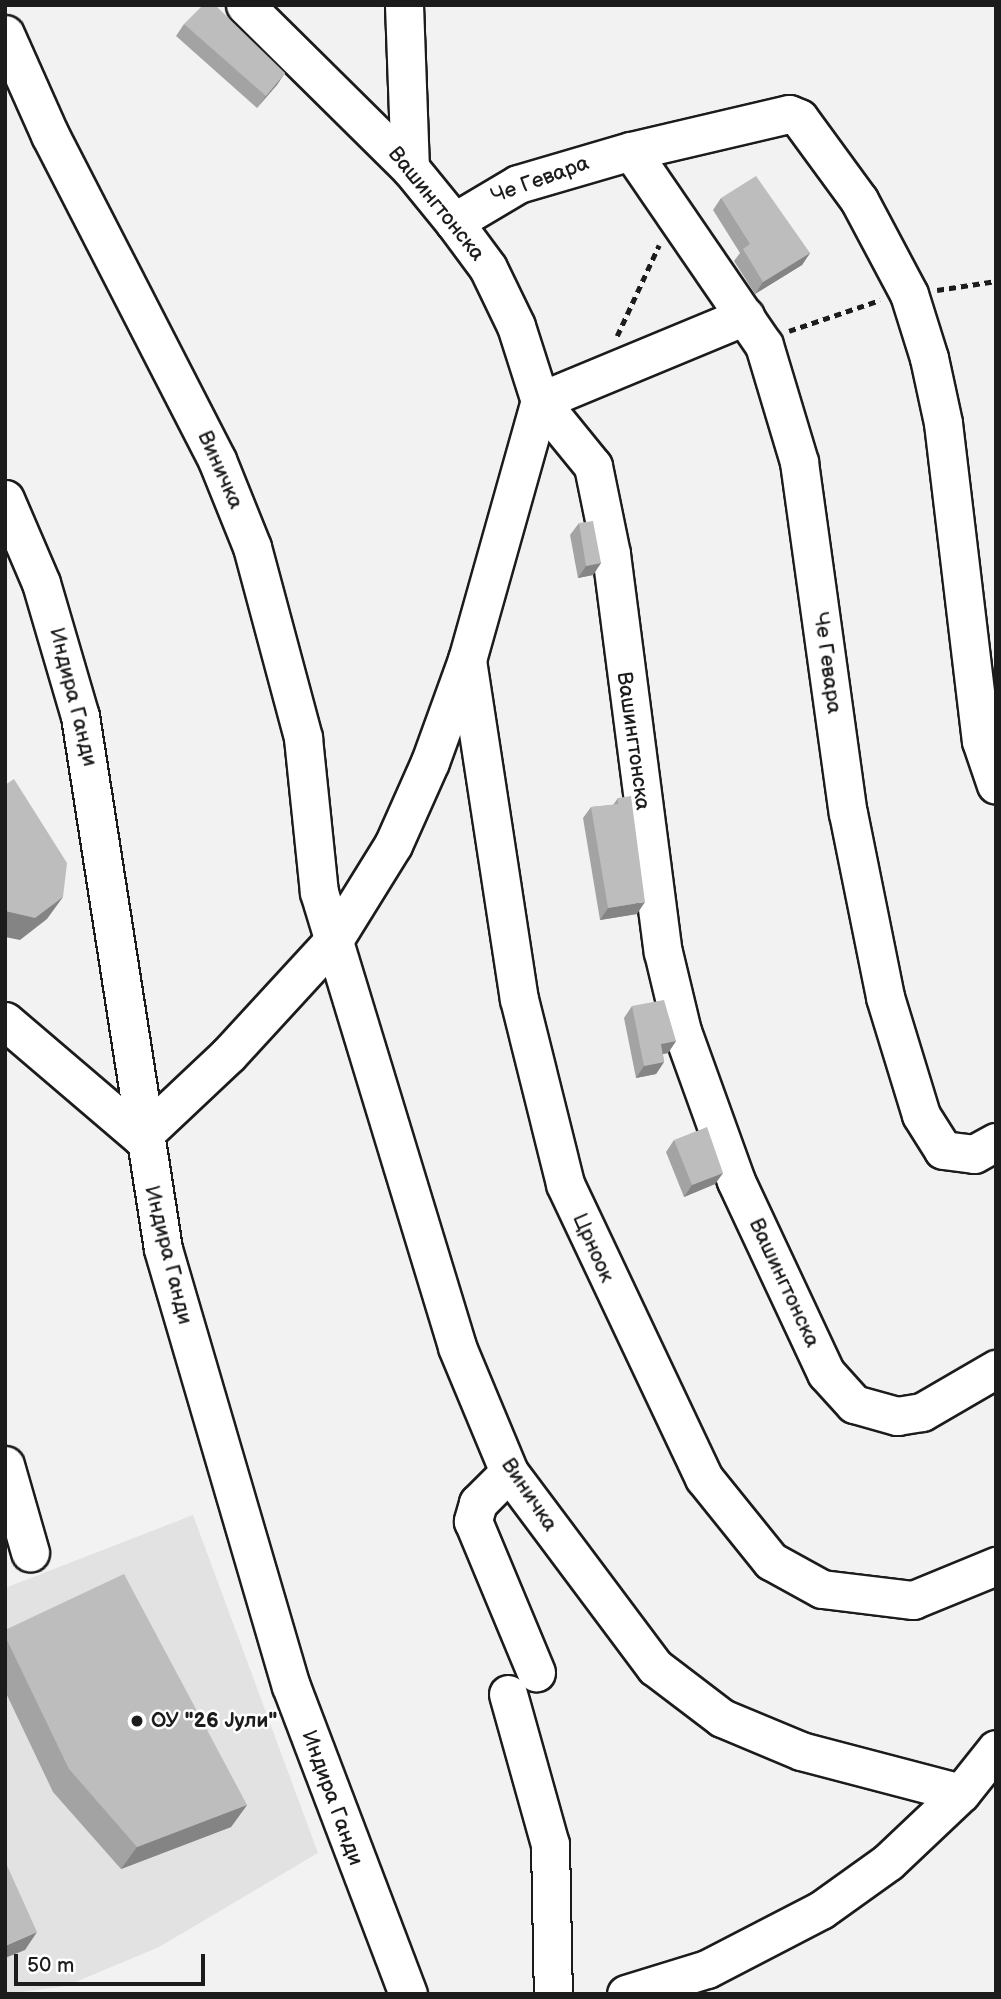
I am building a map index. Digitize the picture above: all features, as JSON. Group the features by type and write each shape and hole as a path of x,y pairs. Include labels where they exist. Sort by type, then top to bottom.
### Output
{"street":[{"name":"Вашингтонска","path":"245,5 410,167 454,222 488,268 516,326 540,401 580,444 593,466 609,542 663,951 686,1042 736,1181 826,1373 854,1404 874,1413 922,1412 996,1369"},
{"path":"404,5 410,167"},
{"name":"Виничка","path":"5,34 50,135 218,460 252,547 303,738 319,892 457,1347 509,1472 655,1667 722,1718 801,1751 961,1793"},
{"name":"Че Гевара","path":"454,222 518,184 632,150 789,114 799,118 859,200 909,294 929,358 943,423 981,741 996,785"},
{"name":"Че Гевара","path":"632,150 672,215 745,316 774,365 799,462 848,813 885,997 922,1115 943,1150 974,1154 996,1142"},
{"path":"5,1021 141,1137 220,1063 334,940 393,845 467,660 526,440 540,401 745,316"},
{"path":"526,440 580,444"},
{"name":"Индира Ганди","path":"5,499 41,583 80,716 122,965 141,1137 163,1249 291,1686 408,1994"},
{"name":"Црноок","path":"467,660 520,999 565,1184 704,1478 763,1553 821,1589 913,1600 996,1566"},
{"path":"5,1465 30,1552"},
{"path":"509,1472 478,1503 473,1521 522,1683 550,1844 553,1994"},
{"path":"626,1994 707,1969 821,1910 888,1862 961,1793 996,1749"}],"path":[{"path":"598,378 672,215"}],"shaded area":[{"name":"ОУ \"26 Јули\"","path":"193,1515 318,1853 159,1947 66,1986 5,1994 5,1588"}],"building":[{"path":"203,5 215,5 285,73 266,96 184,24"},
{"path":"756,176 810,253 763,282 743,249 750,244 721,198"},
{"path":"593,521 601,563 586,566 579,523"},
{"path":"14,779 67,863 63,897 35,918 5,911 5,785"},
{"path":"631,796 645,902 608,908 591,807 618,804 618,798"},
{"path":"664,1000 676,1041 661,1044 664,1062 644,1066 632,1006"},
{"path":"707,1127 723,1173 692,1185 674,1140"},
{"path":"124,1574 247,1805 137,1847 69,1769 5,1636 5,1630"},
{"path":"5,1861 37,1932 5,1946"}],"place":[{"name":"ОУ \"26 Јули\"","path":"137,1721"}]}
